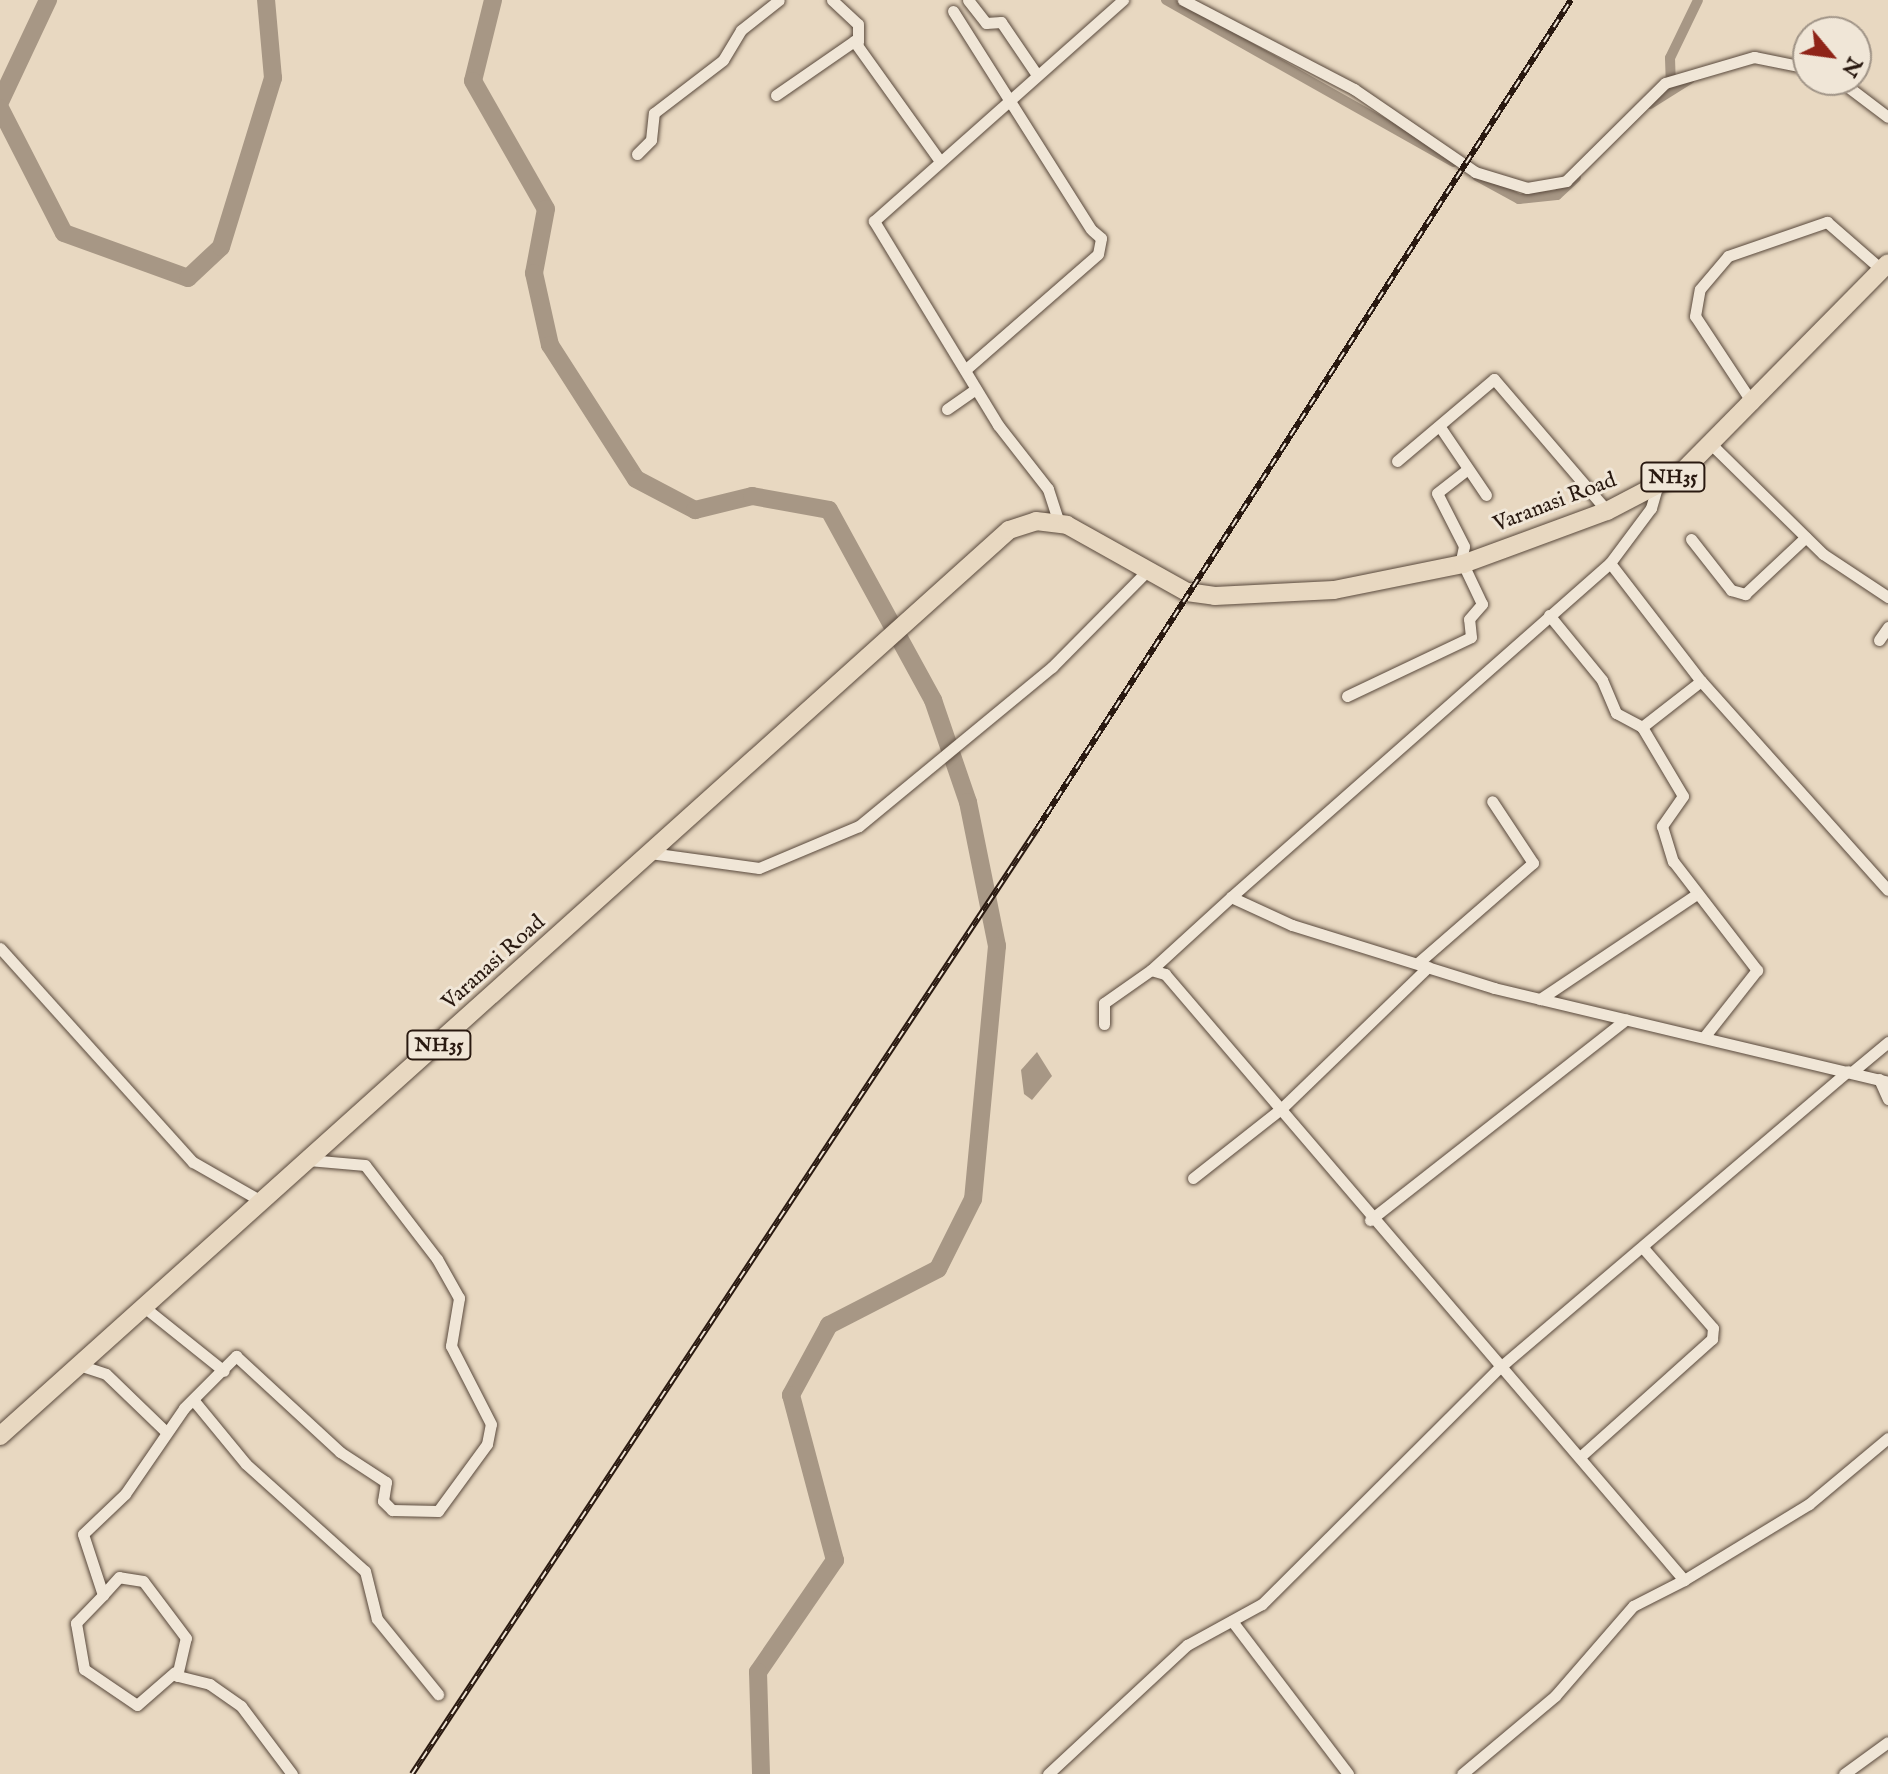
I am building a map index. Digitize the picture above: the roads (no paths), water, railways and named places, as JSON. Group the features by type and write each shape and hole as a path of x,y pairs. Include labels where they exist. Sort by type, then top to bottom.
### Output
{"highway":[{"name":"Varanasi Road","path":"1147,571 1187,592 1215,596 1389,580 1461,564 1607,511 1657,487 1713,446 1885,267"},
{"name":"Varanasi Road","path":"0,1436 1009,530 1059,523"},
{"name":"NH35","path":"1059,523 1147,571"}],"street":[{"path":"637,154 651,140 654,113 723,60 741,30 779,0"},
{"path":"832,0 858,24 858,42 940,161"},
{"path":"968,0 986,23 1001,22 1037,75"},
{"path":"1059,523 1048,489 976,389 874,226 884,207 1123,0"},
{"path":"1183,0 1354,89 1472,170 1516,186 1566,181 1669,81 1754,57 1792,65"},
{"path":"953,11 1006,102 1092,230 1101,238 1098,254 965,370"},
{"path":"776,95 858,42"},
{"path":"1860,96 1888,117"},
{"path":"1754,406 1695,316 1700,289 1728,256 1827,222 1885,267"},
{"path":"1397,461 1440,427 1486,381 1501,382 1607,511"},
{"path":"947,409 976,389"},
{"path":"1440,427 1486,495"},
{"path":"1713,446 1806,537 1888,597"},
{"path":"1347,696 1471,637 1469,619 1482,604 1461,564 1464,546 1437,493 1468,469"},
{"path":"1104,1024 1104,1003 1151,970 1610,563 1651,508 1657,487"},
{"path":"1691,539 1731,590 1745,594 1806,537"},
{"path":"1610,563 1701,681 1888,890"},
{"path":"650,853 767,867 859,826 983,717 1052,667 1147,571"},
{"path":"1549,615 1602,680 1616,713 1642,727 1683,796 1662,833 1694,896 1757,970 1704,1037"},
{"path":"1879,640 1888,627"},
{"path":"1642,727 1701,681"},
{"path":"1193,1178 1282,1108 1423,965 1533,863 1492,801"},
{"path":"1540,999 1694,896"},
{"path":"1231,897 1292,925 1540,999 1884,1081 1888,1099"},
{"path":"0,948 193,1162 261,1201"},
{"path":"1151,970 1165,974 1282,1108 1370,1220 1499,1368 1581,1456 1684,1580"},
{"path":"1370,1220 1626,1019"},
{"path":"1048,1774 1187,1645 1267,1600 1499,1368 1645,1250 1888,1042"},
{"path":"103,1595 93,1580 85,1528 125,1494 166,1432 224,1371 243,1358 340,1452 386,1482 384,1506 400,1512 438,1511 490,1438 491,1424 451,1346 459,1298 433,1254 365,1165 304,1160"},
{"path":"1581,1456 1712,1339 1713,1328 1645,1250"},
{"path":"144,1307 224,1371"},
{"path":"78,1365 106,1374 166,1432"},
{"path":"195,1402 246,1464 315,1519 365,1571 377,1619 438,1694"},
{"path":"1462,1774 1555,1696 1633,1606 1684,1580 1809,1504 1888,1438"},
{"path":"119,1577 148,1586 186,1638 175,1672 137,1705 84,1669 76,1623 103,1595 119,1577"},
{"path":"1232,1621 1348,1774"},
{"path":"175,1672 241,1706 292,1774"},
{"path":"1844,1774 1888,1742"}],"waterway":[{"path":"0,102 48,0"},
{"path":"0,108 64,233 188,278 221,247 273,78 266,0"},
{"path":"493,0 473,81 546,209 534,273 550,345 636,479 695,510 752,496 829,510 933,700 968,802 997,946 973,1199 938,1269 829,1325 791,1395 835,1560 758,1672 761,1774"},
{"path":"1166,0 1453,162"},
{"path":"1671,87 1670,58 1698,0"},
{"path":"1650,104 1690,79"},
{"path":"1477,176 1519,199 1557,195 1576,177"}],"railway":[{"path":"412,1774 1037,829 1571,0"}]}
